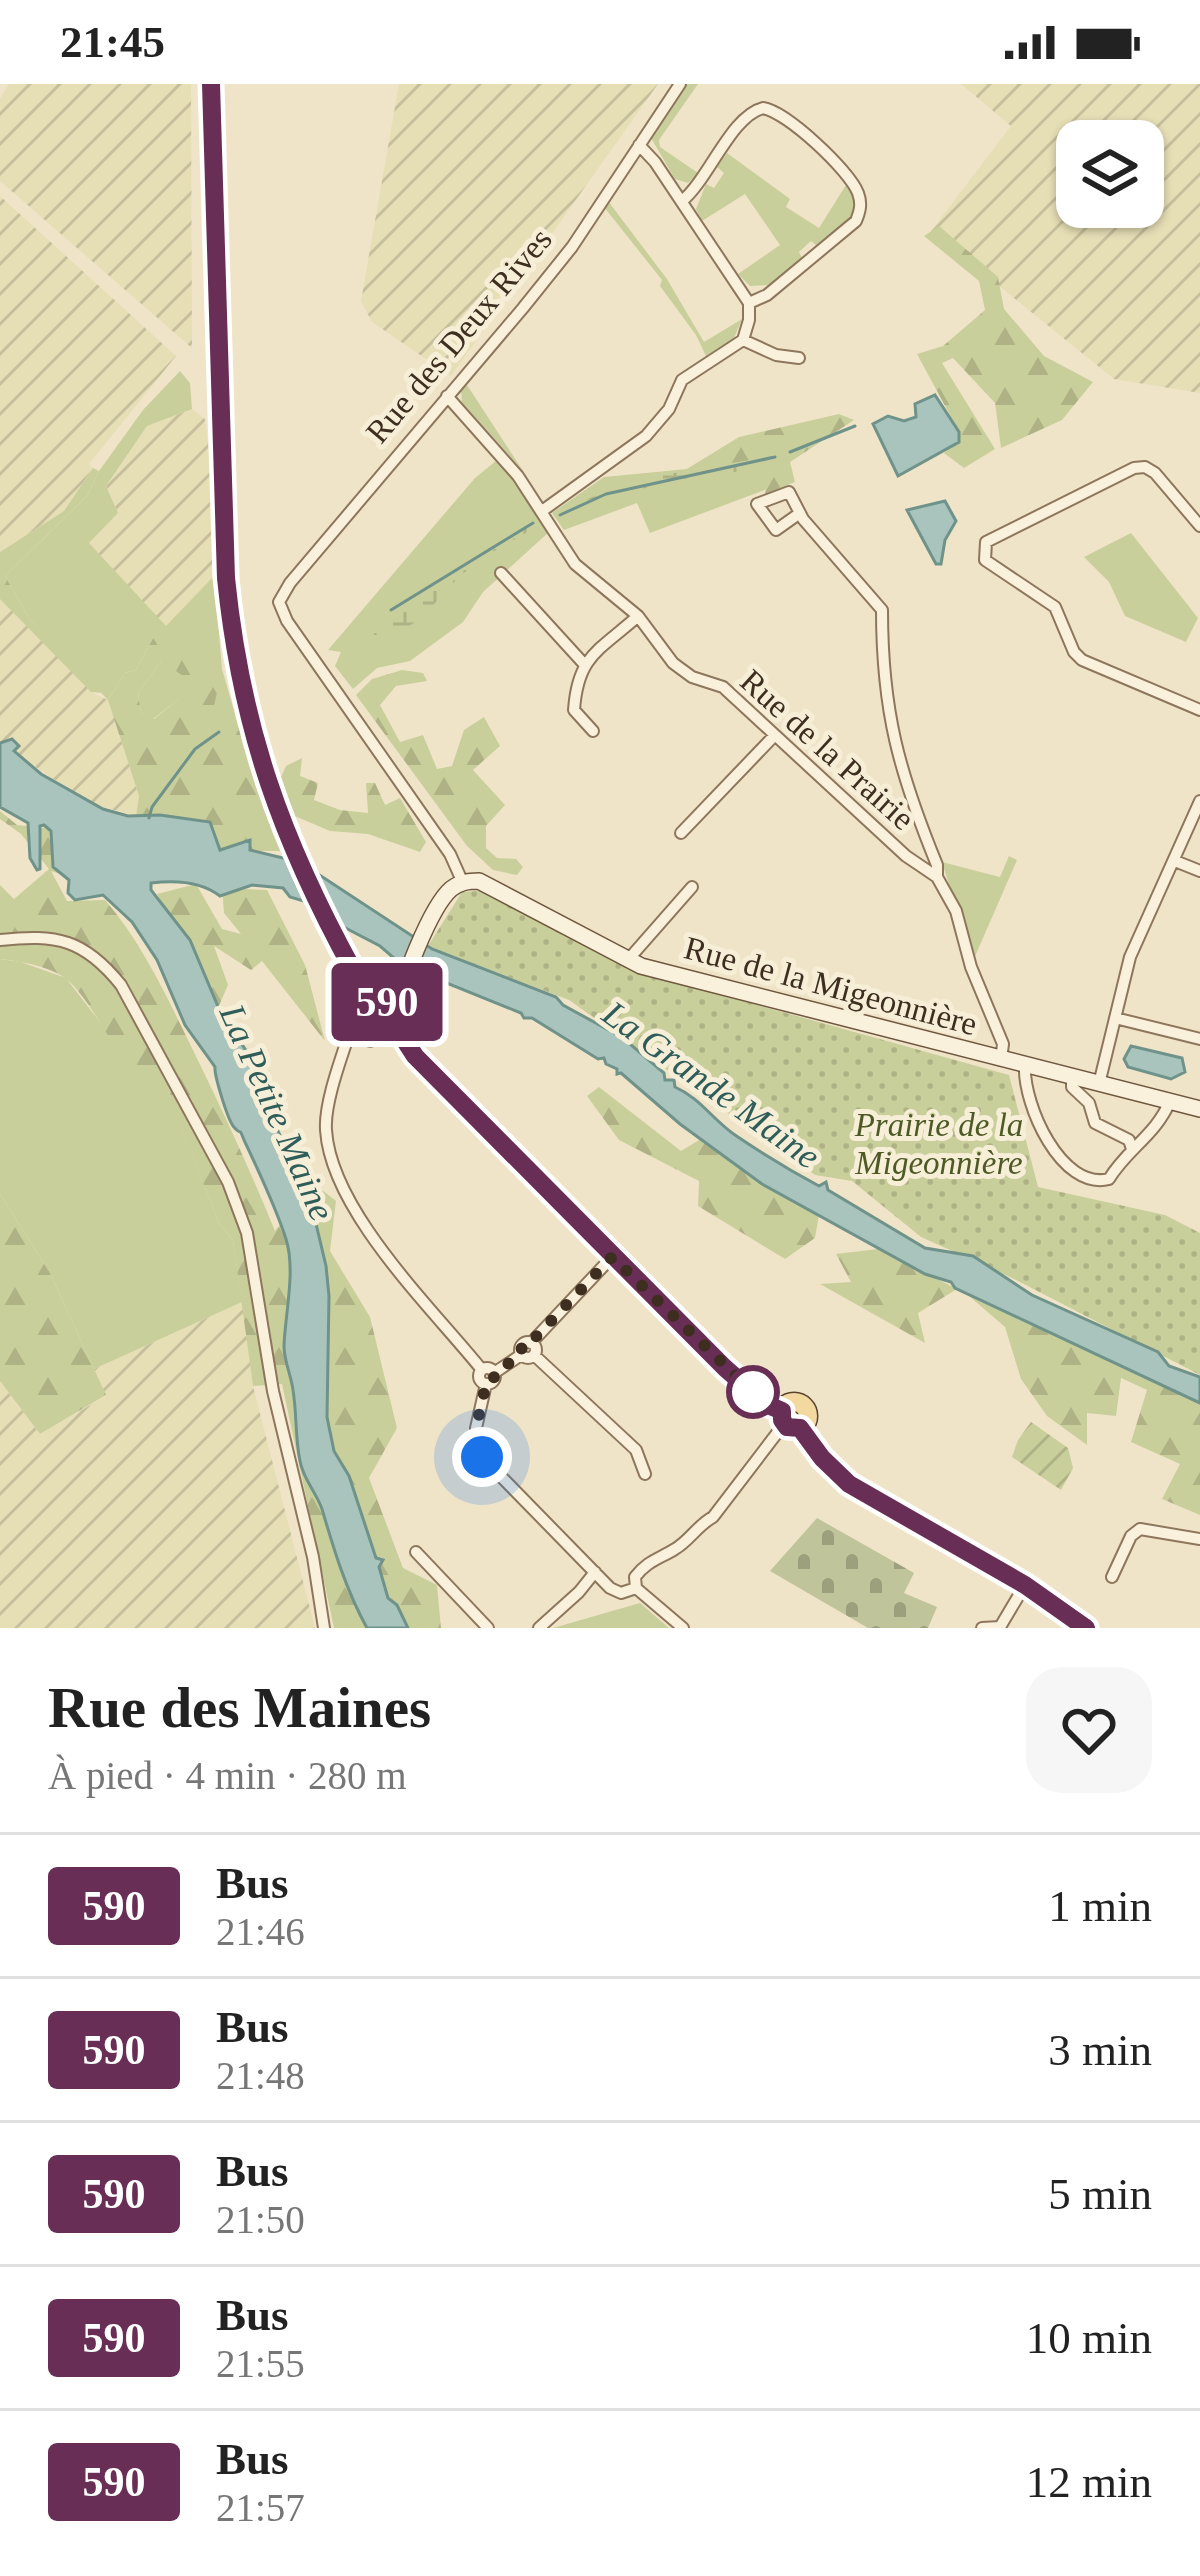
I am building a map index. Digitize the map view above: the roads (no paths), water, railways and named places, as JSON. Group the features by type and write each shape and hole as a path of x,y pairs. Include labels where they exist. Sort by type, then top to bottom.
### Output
{"main road":[{"path":"211,84 234,653 250,726 277,812 375,1016 612,1257 849,1484 1025,1585 1086,1628"}],"street":[{"name":"Rue des Deux Rives","path":"463,883 436,835 285,618 279,602 290,583 572,247 680,84"},
{"path":"682,201 696,190 748,114 763,108 786,116 856,187 862,206 856,221 767,296 749,303"},
{"path":"542,511 646,436 669,410 682,380 743,340 749,320 749,303 639,145"},
{"path":"743,340 776,355 799,358"},
{"name":"Rue de la Prairie","path":"447,396 518,476 575,564 638,616 674,663 692,677 723,687 907,856 937,877"},
{"path":"1200,526 1145,467 986,542 985,560 1055,607 1082,660 1200,710"},
{"path":"800,512 882,610 889,726 906,791 937,865 937,877 956,911 970,967 1003,1044 1001,1060"},
{"path":"501,573 584,664"},
{"path":"592,731 574,710 576,677 584,664 638,616"},
{"path":"681,833 773,737"},
{"path":"1100,1084 1130,957 1200,801"},
{"path":"1175,861 1200,871"},
{"path":"463,883 445,897 402,988 345,1054 326,1131 344,1192 361,1222 488,1371"},
{"name":"Rue de la Migeonnière","path":"463,883 494,886 627,961 1200,1109"},
{"path":"627,961 692,887"},
{"path":"0,940 64,937 103,962 122,985 228,1182 247,1233 273,1391 313,1557 324,1628"},
{"path":"345,1054 375,1016"},
{"path":"1115,1018 1200,1040"},
{"path":"1025,1066 1025,1084 1036,1116 1058,1157 1074,1171 1104,1182 1144,1142 1170,1101"},
{"path":"1072,1077 1072,1087 1089,1103 1096,1124 1129,1140 1132,1149"},
{"path":"612,1257 529,1351 479,1378 486,1384 476,1428 482,1457 595,1572 621,1593 636,1588"},
{"path":"529,1351 636,1450 645,1474"},
{"path":"683,1628 636,1588 635,1577 646,1563 677,1548 697,1526 713,1517 788,1421"},
{"path":"1112,1577 1131,1536 1140,1528 1200,1539"},
{"path":"416,1552 488,1628"},
{"path":"539,1628 595,1572"},
{"path":"982,1628 1000,1627 1025,1585"}],"water":[{"path":"935,395 959,432 959,442 898,476 873,424 888,416 904,421 916,417 915,404"},
{"path":"945,501 956,521 945,540 941,564 936,564 907,510"},
{"path":"12,739 19,746 14,751 41,774 103,809 128,816 210,822 220,850 250,840 250,850 287,859 318,874 432,949 556,997 623,1038 664,1073 665,1080 674,1080 675,1087 727,1129 787,1168 819,1186 826,1182 828,1190 925,1248 973,1256 1032,1295 1158,1352 1169,1366 1200,1377 1200,1403 955,1288 951,1282 925,1274 762,1184 617,1074 604,1058 598,1059 532,1018 402,965 380,946 290,897 283,888 252,885 220,896 188,883 151,883 151,890 190,940 222,1016 252,1059 266,1104 312,1207 329,1296 327,1417 334,1451 349,1476 376,1558 383,1560 379,1567 388,1598 397,1605 408,1628 367,1628 300,1461 284,1346 289,1251 277,1214 241,1133 230,1121 215,1067 185,1025 157,960 132,922 103,895 75,900 68,893 69,880 53,867 51,831 44,825 40,826 37,870 30,858 28,823 0,807 0,743"},
{"path":"1131,1046 1182,1058 1185,1072 1171,1079 1128,1067 1124,1059"}],"waterway":[{"path":"790,452 855,426"},
{"path":"560,515 606,494 775,457"},
{"path":"391,610 533,523"},
{"path":"149,818 152,807 195,749 219,732"}],"water label":[{"name":"La Grande Maine","path":"712,1084"},
{"name":"La Petite Maine","path":"278,1112"}],"park label":[{"name":"Prairie de la Migeonnière","path":"939,1143"}]}
